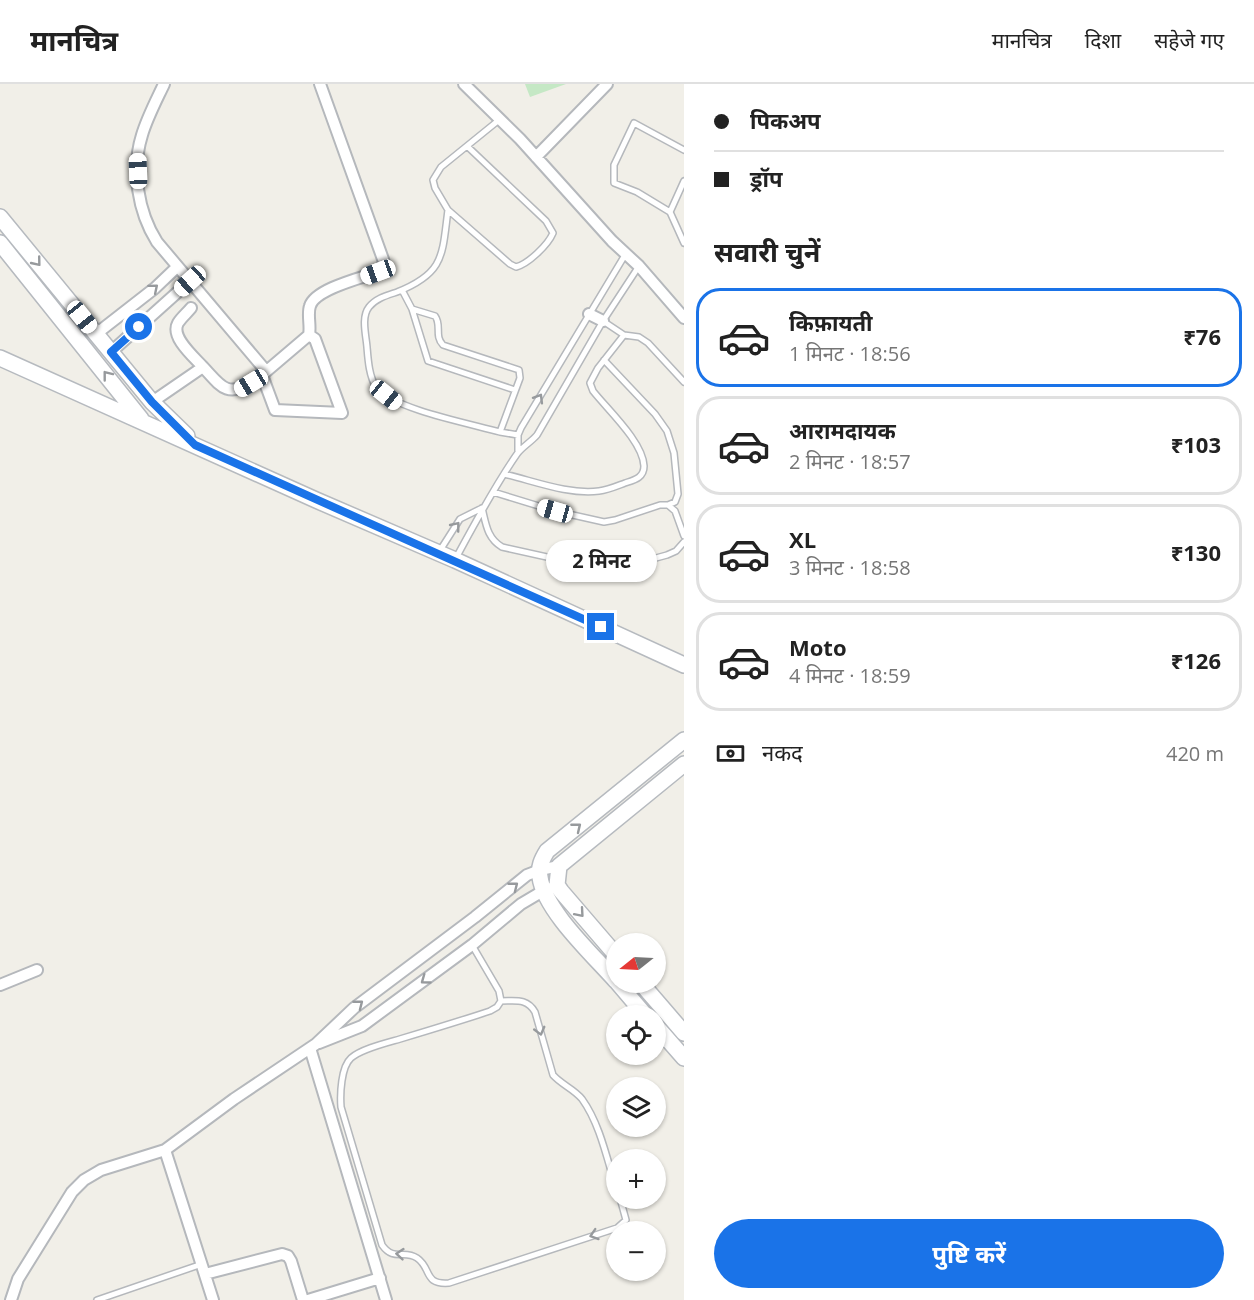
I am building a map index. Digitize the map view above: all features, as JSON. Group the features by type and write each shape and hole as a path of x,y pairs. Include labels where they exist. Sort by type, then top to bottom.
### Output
{"street":[{"path":"164,84 142,134 138,152 141,211 157,242 266,371"},
{"path":"309,335 309,307 314,299 329,290 378,272 384,262 320,84"},
{"path":"464,84 639,266 684,318"},
{"path":"536,157 608,84"},
{"path":"0,217 152,402 195,445"},
{"path":"0,243 143,421"},
{"path":"96,334 155,288 177,267"},
{"path":"111,352 190,281"},
{"path":"191,308 177,324 176,331 179,339 220,386 231,391 241,389 251,383"},
{"path":"589,314 603,321"},
{"path":"309,335 315,339 342,413 275,410 262,375 309,335"},
{"path":"0,358 684,665"},
{"path":"152,402 203,367"},
{"path":"606,945 550,887 540,870 541,862 548,851 684,740"},
{"path":"11,1300 18,1279 72,1192 84,1179 102,1170 165,1150 234,1099 313,1046 354,1008 527,875 559,866 684,764"},
{"path":"559,866 550,887 553,909 606,969"},
{"path":"313,1046 362,1026 472,945 521,904 550,887"},
{"path":"481,912 491,929"},
{"path":"439,944 443,952 452,960"},
{"path":"0,985 37,970"},
{"path":"389,982 401,999"},
{"path":"626,993 637,1005"},
{"path":"649,993 684,1033"},
{"path":"666,1037 684,1058"},
{"path":"313,1046 386,1300"},
{"path":"165,1150 213,1300"},
{"path":"203,1269 282,1254 288,1256 291,1261 303,1300"},
{"path":"308,1300 380,1278"}],"lane":[{"path":"468,147 546,221 553,233 551,239 523,264 516,267 510,264 448,210 433,180 441,167 499,120"},
{"path":"684,150 634,123 614,165 614,183 637,192 670,212 684,243"},
{"path":"670,212 684,181"},
{"path":"448,210 440,260 431,273 421,281 380,298 368,308 364,324 369,367 376,387 396,403 518,435"},
{"path":"518,451 518,435 626,254"},
{"path":"454,560 482,508 518,451 531,443 537,435 603,321 639,266"},
{"path":"402,290 412,309 428,361 515,390"},
{"path":"412,309 438,319 438,337 443,345 519,370 520,378 500,432"},
{"path":"603,321 624,335 639,337 648,343 684,382"},
{"path":"504,474 560,487 598,491 637,479 642,474 644,466 638,449 629,434 593,391 590,383 592,376 624,335"},
{"path":"493,492 555,511 604,522 675,502 678,494 674,453 667,431 655,414 604,360"},
{"path":"678,494 684,500"},
{"path":"668,505 675,511 684,536"},
{"path":"438,553 460,519 482,508"},
{"path":"482,508 489,536 502,548 601,569 619,568 667,555 676,551 684,542"},
{"path":"472,945 499,991 501,1001 497,1007 378,1046 351,1058 347,1065 340,1091 341,1107 382,1245 394,1255 412,1255 418,1258 434,1282 449,1283 617,1228 626,1220 623,1209"},
{"path":"501,1001 526,1001 531,1004 553,1075 574,1090 592,1117 606,1158"},
{"path":"97,1300 203,1269"}],"green space":[{"path":"525,84 566,84 530,97"}],"route":[{"path":"139,327 111,352 152,402 195,445 601,627"}]}
